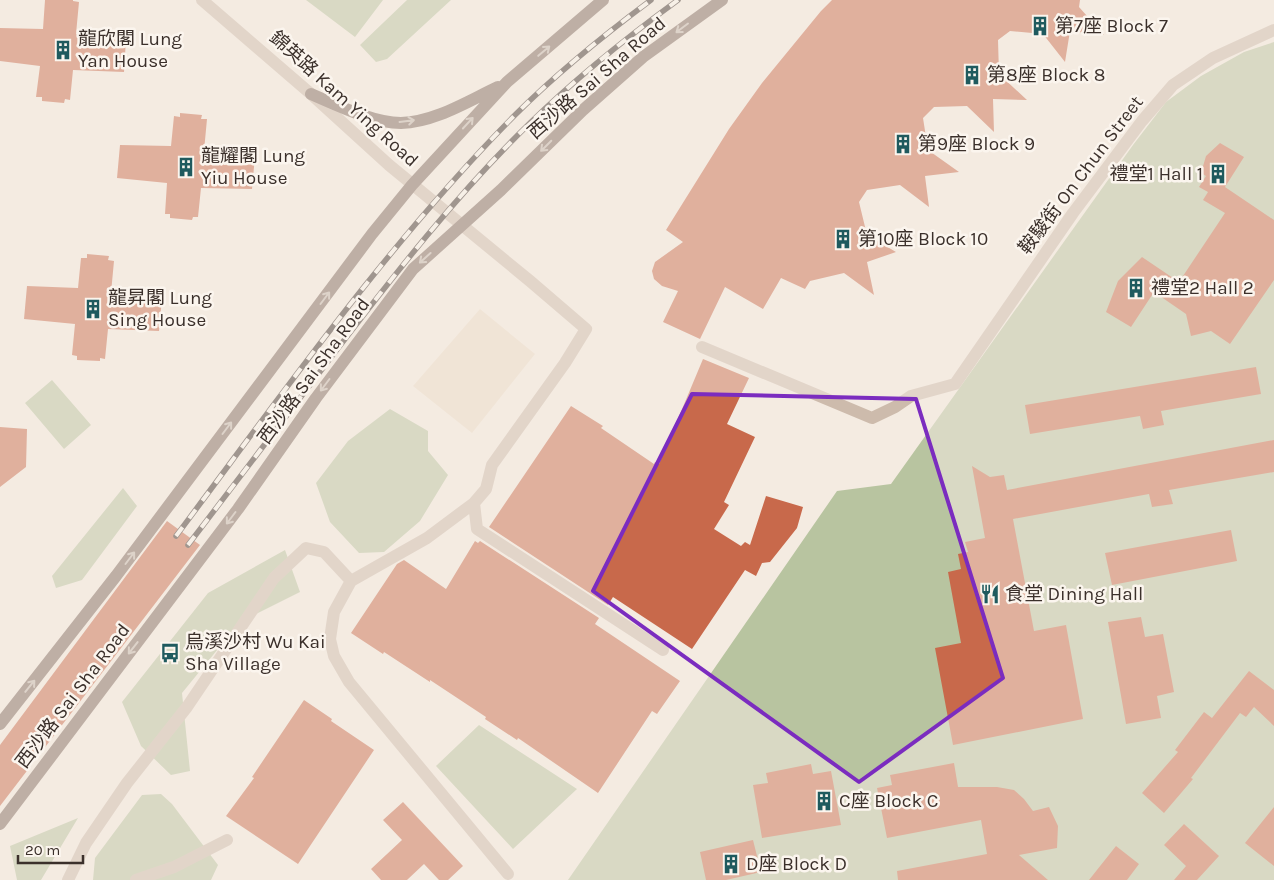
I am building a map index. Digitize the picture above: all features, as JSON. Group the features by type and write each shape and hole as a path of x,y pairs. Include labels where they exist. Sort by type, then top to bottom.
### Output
{"main road":[{"name":"西沙路 Sai Sha Road","path":"0,724 111,583 372,234 412,185 506,82 603,0"},
{"name":"西沙路 Sai Sha Road","path":"0,824 238,509 316,398 413,269 501,190 583,110 643,57 722,0"},
{"path":"311,94 376,119 402,123 449,111 506,82"}],"street":[{"name":"錦英路 Kam Ying Road","path":"202,0 311,94 367,147 530,280 586,329 492,465 486,489 474,503"},
{"name":"鞍駿街 On Chun Street","path":"702,347 872,418 895,408 911,396 955,384 1072,213 1142,121 1173,85 1213,58 1274,30"},
{"path":"474,503 427,538 351,581 334,612 330,639 334,656 349,682 508,874"},
{"path":"474,503 477,529 663,650"},
{"path":"68,880 86,843 127,783 187,707 274,578 293,558 306,548 324,552 351,581"},
{"path":"136,880 174,867 227,840"}],"highlighted area":[{"path":"692,394 916,399 1003,678 859,782 593,591"}],"green space":[{"path":"306,0 383,0 355,37"},
{"path":"407,0 451,0 387,59 376,62 360,45"},
{"path":"1274,42 1274,880 568,880 837,491 891,484 1133,145 1166,102 1201,76 1244,52"},
{"path":"52,380 91,425 64,449 25,403"},
{"path":"390,409 428,431 428,451 448,475 420,521 384,552 359,553 330,522 316,483 348,441"},
{"path":"123,488 137,506 82,580 56,588 52,576"},
{"path":"285,550 300,592 240,622 182,693 190,771 171,775 141,746 122,702 208,593"},
{"path":"479,725 577,789 513,849 436,766"},
{"path":"161,794 172,804 218,865 211,880 93,880 95,858 142,795"},
{"path":"78,818 41,880 17,880 10,846"}],"shaded area":[{"path":"480,309 535,354 472,433 413,386"}],"building":[{"name":"龍欣閣 Lung Yan House","path":"45,0 73,0 79,2 76,34 126,39 124,72 73,70 70,100 65,99 64,103 42,101 42,97 36,97 40,66 0,61 0,28 43,29"},
{"path":"832,0 1080,0 1079,7 1104,35 1070,31 1065,62 1043,34 1010,31 998,40 999,74 1027,100 993,99 994,132 967,106 934,107 923,118 928,150 959,172 925,176 929,207 900,185 867,190 859,202 867,235 896,252 867,262 874,295 844,273 810,281 805,289 781,278 763,309 725,287 700,339 663,322 678,291 662,286 654,279 652,271 655,262 683,242 666,230 729,129 762,83"},
{"name":"龍耀閣 Lung Yiu House","path":"180,113 202,115 201,119 207,119 204,151 255,156 252,189 201,188 198,217 193,217 192,220 170,218 170,214 165,214 167,183 117,178 120,145 171,146 174,116 180,117"},
{"path":"1220,143 1244,157 1225,187 1274,220 1274,280 1230,344 1211,331 1191,336 1186,314 1154,292 1131,327 1106,312 1118,281 1142,257 1179,282 1225,213 1203,200 1208,192 1199,187 1206,176 1201,173 1206,156"},
{"name":"龍昇閣 Lung Sing House","path":"87,254 109,256 108,260 114,261 111,293 162,298 159,331 108,329 105,359 100,358 100,361 77,360 77,356 72,355 75,324 24,319 27,286 78,288 81,258 87,258"},
{"path":"703,359 749,378 727,424 755,437 724,502 729,505 714,529 741,546 745,542 750,545 766,496 803,507 797,528 770,562 762,563 756,576 745,570 692,649 613,597 608,605 489,527 571,406 603,426 601,428 654,464 655,462 659,464"},
{"path":"1256,367 1261,394 1161,411 1164,425 1143,429 1140,416 1030,434 1025,405"},
{"path":"0,427 27,429 26,467 0,487"},
{"name":"食堂 Dining Hall","path":"1274,440 1274,472 1169,490 1173,504 1152,507 1149,494 1013,519 1034,631 1066,625 1083,719 953,745 935,648 961,643 948,572 961,569 958,554 968,552 965,542 985,538 972,466 990,477 1004,475 1007,490"},
{"path":"167,521 200,545 0,806 0,745"},
{"path":"1231,530 1237,561 1112,585 1105,553"},
{"path":"475,541 478,543 480,541 599,618 595,624 680,681 657,714 652,711 598,793 518,738 517,740 485,719 486,717 430,680 430,682 351,633 397,564 404,560 446,589"},
{"path":"1141,617 1145,637 1163,634 1174,692 1157,696 1161,718 1126,724 1108,622"},
{"path":"1249,671 1274,690 1274,726 1254,707 1246,717 1240,713 1191,778 1193,779 1164,813 1142,793 1178,752 1175,750 1204,712 1212,718"},
{"path":"304,700 374,750 298,864 226,816 254,778 252,777"},
{"path":"954,763 958,787 997,787 1014,790 1033,811 1049,807 1058,826 1057,848 1019,855 1048,880 898,880 897,871 987,854 981,820 887,838 877,788 892,785 890,775"},
{"name":"C座 Block C","path":"811,764 813,774 831,771 841,825 762,838 753,785 768,783 766,773"},
{"path":"403,802 463,866 448,880 439,880 424,864 407,880 381,880 371,869 402,840 383,820"},
{"path":"1274,807 1274,866 1245,843"},
{"path":"1184,824 1219,856 1197,880 1174,880 1186,866 1164,845"},
{"name":"D座 Block D","path":"753,840 761,872 726,880 706,880 700,852"},
{"path":"1116,846 1139,864 1127,880 1089,880"}],"railway":[{"path":"176,536 297,373 380,266 468,164 547,84 651,0"},
{"path":"188,545 379,295 477,178 530,123 583,74 678,0"}],"place":[{"name":"第7座 Block 7","path":"1040,26"},
{"name":"龍欣閣 Lung Yan House","path":"63,50"},
{"name":"第8座 Block 8","path":"972,75"},
{"name":"第9座 Block 9","path":"903,144"},
{"name":"龍耀閣 Lung Yiu House","path":"186,167"},
{"name":"禮堂1 Hall 1","path":"1218,174"},
{"name":"第10座 Block 10","path":"843,239"},
{"name":"禮堂2 Hall 2","path":"1136,288"},
{"name":"龍昇閣 Lung Sing House","path":"93,309"},
{"name":"食堂 Dining Hall","path":"990,594"},
{"name":"烏溪沙村 Wu Kai Sha Village","path":"170,653"},
{"name":"C座 Block C","path":"824,801"},
{"name":"D座 Block D","path":"731,864"}]}
